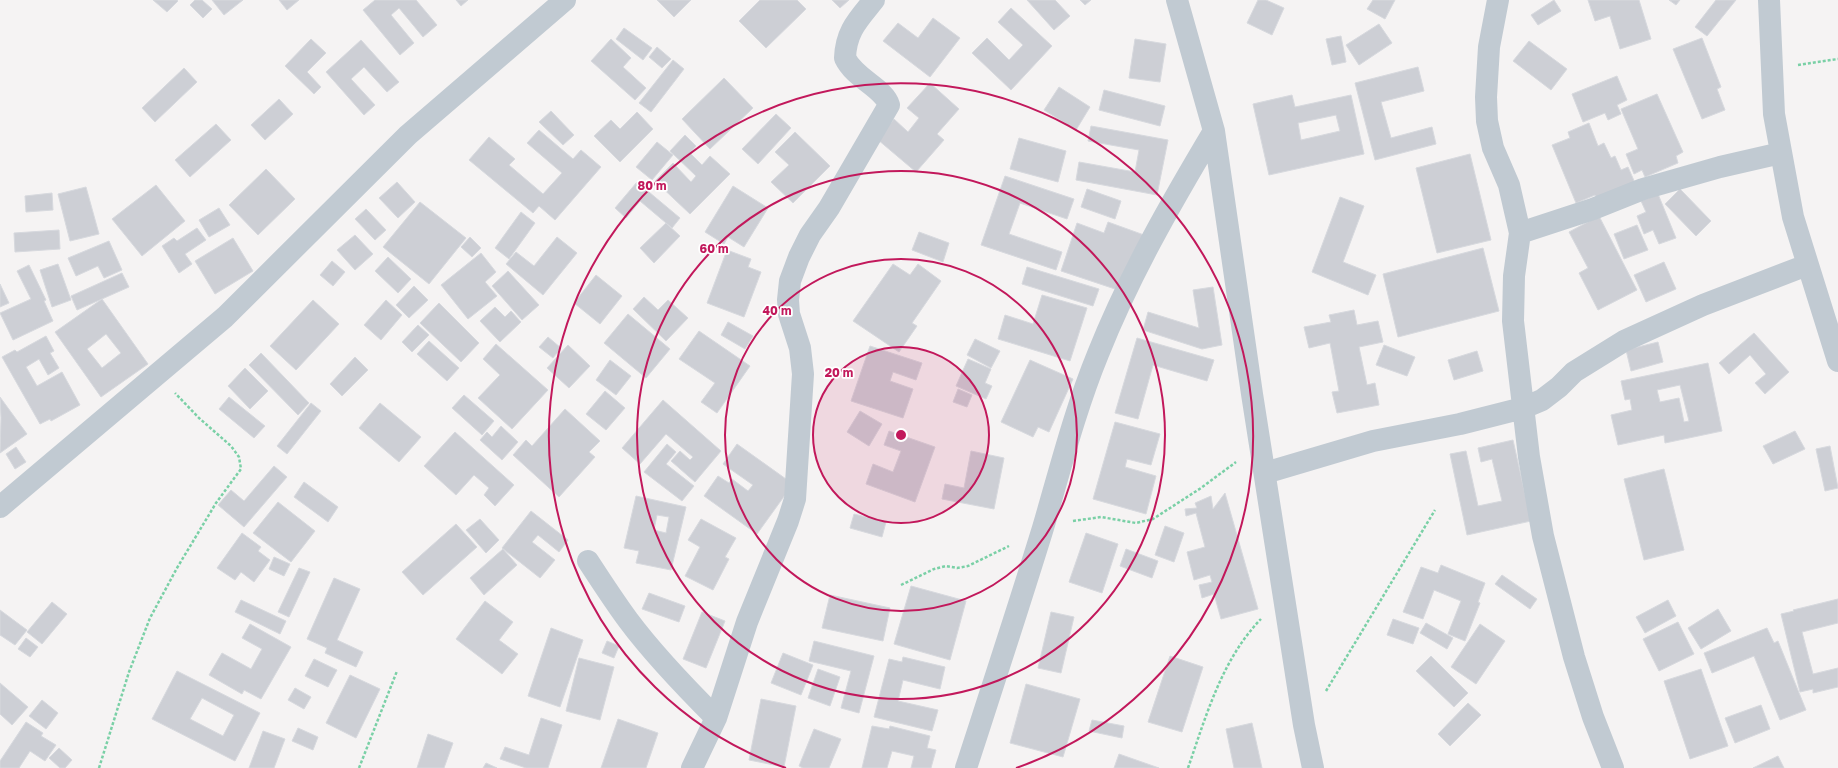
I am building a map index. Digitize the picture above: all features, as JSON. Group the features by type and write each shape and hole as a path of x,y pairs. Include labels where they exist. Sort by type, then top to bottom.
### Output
{"street":[{"path":"0,508 158,375 224,317 408,134 565,0"},
{"path":"692,768 716,718 747,622 795,499 802,368 800,348 789,314 788,300 790,281 799,257 810,235 829,208 889,105 887,99 855,73 844,58 847,39 851,28 874,0"},
{"path":"1177,0 1214,131 1304,725 1313,768"},
{"path":"1498,0 1489,47 1486,97 1487,121 1493,148 1509,185 1520,234 1514,276 1513,321 1529,457 1543,536 1574,657 1593,717 1613,768"},
{"path":"1769,0 1774,114 1793,217 1838,361"},
{"path":"966,768 1042,529 1072,427 1098,354 1133,276 1158,227 1214,131"},
{"path":"1520,234 1593,209 1643,189 1720,167 1782,154"},
{"path":"1265,473 1373,441 1460,424 1523,408 1542,400 1559,387 1574,372 1624,341 1703,305 1807,265"},
{"path":"588,561 628,620 688,691 716,718"}],"path":[{"path":"1772,68 1838,59"},
{"path":"99,768 129,672 150,618 177,568 216,503 241,469 239,457 231,446 199,418 158,375"},
{"path":"901,585 934,568 946,566 957,568 968,566 1042,529 1080,519 1101,517 1136,523 1153,519 1201,488 1237,461"},
{"path":"1304,725 1334,680 1435,510"},
{"path":"1188,768 1214,695 1233,654 1253,628 1284,595"},
{"path":"359,768 397,671"}],"building":[{"path":"153,0 177,0 178,1 167,12"},
{"path":"195,0 202,0 212,9 203,18 190,5"},
{"path":"212,0 243,0 224,15"},
{"path":"279,0 299,0 287,10"},
{"path":"375,0 416,0 437,25 423,37 399,8 391,15 414,43 400,55 363,10"},
{"path":"456,0 468,0 461,6"},
{"path":"657,0 691,0 674,17"},
{"path":"760,0 797,0 806,9 766,48 739,21"},
{"path":"832,0 849,0 840,8"},
{"path":"1027,0 1055,0 1070,16 1054,30"},
{"path":"1080,0 1091,0 1085,5"},
{"path":"1258,0 1266,0 1284,8 1272,35 1247,23"},
{"path":"1373,0 1395,0 1385,19 1367,9"},
{"path":"1554,0 1561,11 1538,25 1531,15"},
{"path":"1588,0 1639,0 1651,39 1620,49 1610,16 1595,21"},
{"path":"1669,0 1680,0 1676,5"},
{"path":"1716,0 1736,0 1707,36 1695,27"},
{"path":"1011,8 1052,46 1011,90 972,53 987,38 1009,60 1023,45 998,22"},
{"path":"933,18 960,38 930,77 883,41 898,23 918,38"},
{"path":"1379,24 1392,43 1359,65 1346,45"},
{"path":"624,28 652,48 643,60 616,39"},
{"path":"1341,36 1346,62 1332,65 1326,39"},
{"path":"1702,38 1721,87 1717,89 1725,110 1702,119 1673,49"},
{"path":"311,39 326,53 307,72 321,87 314,94 285,66"},
{"path":"611,39 631,58 623,67 646,88 635,100 591,61"},
{"path":"1135,39 1166,44 1160,82 1129,78"},
{"path":"361,40 399,82 387,92 364,67 351,79 375,105 364,115 326,72"},
{"path":"1529,41 1567,69 1551,90 1513,61"},
{"path":"657,47 671,59 662,68 649,57"},
{"path":"673,60 684,69 651,112 639,103"},
{"path":"1418,67 1424,91 1381,102 1391,138 1432,127 1436,144 1375,160 1355,83"},
{"path":"184,68 197,82 155,122 142,108"},
{"path":"1617,76 1627,100 1617,105 1621,114 1608,120 1605,113 1583,122 1572,94"},
{"path":"724,78 753,108 710,149 682,119"},
{"path":"930,83 959,109 937,134 944,140 916,172 877,139 894,119 908,132 919,118 907,108"},
{"path":"1059,87 1090,107 1076,130 1044,110"},
{"path":"1104,90 1165,106 1160,126 1099,110"},
{"path":"1657,94 1683,152 1676,156 1678,163 1645,177 1642,170 1634,174 1626,154 1638,149 1621,109"},
{"path":"1292,95 1295,107 1351,95 1364,154 1269,175 1253,104","holes":["1336,115 1340,131 1301,140 1298,123"]},
{"path":"279,99 293,114 265,140 251,125"},
{"path":"551,111 574,135 563,145 539,122"},
{"path":"637,112 653,129 620,162 594,136 611,120 620,129"},
{"path":"776,114 791,128 758,164 742,149"},
{"path":"1589,123 1598,146 1604,143 1611,158 1615,156 1621,170 1628,167 1635,183 1597,199 1595,195 1576,203 1552,145 1570,138 1568,132"},
{"path":"216,124 231,140 190,177 175,160"},
{"path":"1091,126 1168,140 1157,195 1076,180 1079,162 1135,172 1139,150 1088,141"},
{"path":"539,130 573,159 581,150 601,167 555,220 539,206 533,213 469,160 489,137 515,159 509,165 543,194 562,173 527,143"},
{"path":"795,132 830,166 793,203 771,182 789,165 775,152"},
{"path":"685,135 696,146 690,153 702,165 710,156 730,174 690,214 655,181 673,163 691,182 696,176 670,151"},
{"path":"1019,138 1066,151 1058,182 1010,169"},
{"path":"657,142 673,155 652,180 636,167"},
{"path":"1470,154 1491,240 1437,253 1416,168"},
{"path":"266,169 295,199 258,235 229,205"},
{"path":"1005,176 1074,199 1067,219 1020,203 1009,234 1062,252 1056,270 981,245"},
{"path":"397,182 415,202 398,218 379,198"},
{"path":"637,182 680,218 672,228 640,201 626,218 615,208"},
{"path":"156,185 185,221 142,256 112,219"},
{"path":"733,186 768,208 744,247 728,237 724,244 705,232"},
{"path":"86,187 99,234 70,241 58,194"},
{"path":"1087,189 1121,201 1115,219 1081,207"},
{"path":"1680,189 1711,221 1696,236 1665,204"},
{"path":"52,193 53,210 26,212 25,196"},
{"path":"1658,194 1676,238 1659,244 1653,230 1644,234 1637,216 1646,212 1641,201"},
{"path":"1340,197 1364,206 1343,262 1376,275 1368,295 1312,272"},
{"path":"420,202 466,238 429,284 383,247"},
{"path":"219,208 230,225 209,237 199,220"},
{"path":"366,209 386,230 375,240 355,219"},
{"path":"521,212 535,223 509,259 495,248"},
{"path":"1599,216 1637,290 1598,310 1579,273 1588,268 1569,232"},
{"path":"1108,222 1144,235 1124,292 1061,271 1077,223 1104,233"},
{"path":"666,223 680,236 654,263 640,248"},
{"path":"1637,225 1648,250 1624,259 1614,234"},
{"path":"197,228 206,240 185,254 192,264 179,273 162,246 174,238 177,241"},
{"path":"59,230 60,249 15,252 14,233"},
{"path":"919,232 949,243 943,262 912,250"},
{"path":"355,235 373,254 355,270 337,250"},
{"path":"470,237 481,248 472,257 461,247"},
{"path":"557,237 577,253 543,295 506,264 516,252 534,266"},
{"path":"233,238 253,271 215,294 195,261"},
{"path":"109,241 122,270 104,278 98,266 76,276 68,258"},
{"path":"1483,248 1499,311 1398,337 1383,274"},
{"path":"727,250 751,259 748,267 761,272 744,317 707,303"},
{"path":"481,253 496,272 485,282 497,296 468,319 441,285"},
{"path":"388,257 411,279 398,293 375,271"},
{"path":"332,261 345,272 333,286 320,275"},
{"path":"1664,262 1676,289 1646,302 1634,275"},
{"path":"58,264 71,300 52,307 40,270"},
{"path":"893,264 910,275 918,264 941,281 912,323 917,326 899,352 853,321"},
{"path":"29,265 46,300 44,301 53,321 13,340 0,313 31,299 17,271"},
{"path":"1027,267 1099,289 1093,306 1022,284"},
{"path":"508,271 539,305 522,320 492,286"},
{"path":"122,273 129,287 77,310 71,296"},
{"path":"596,275 622,296 600,324 574,303"},
{"path":"0,284 9,303 0,307"},
{"path":"414,286 428,300 409,318 396,305"},
{"path":"1213,287 1222,345 1202,349 1143,330 1148,312 1199,328 1193,290"},
{"path":"1042,295 1087,308 1070,361 998,339 1005,315 1033,324"},
{"path":"644,297 658,310 668,300 688,318 666,341 633,309"},
{"path":"102,299 148,364 101,397 55,332","holes":["106,334 121,353 102,368 87,349"]},
{"path":"313,300 339,324 296,370 270,346"},
{"path":"386,300 402,315 381,340 364,325"},
{"path":"439,303 479,343 461,362 420,323"},
{"path":"495,307 505,317 511,311 521,322 500,342 480,321"},
{"path":"1354,310 1357,325 1378,321 1383,342 1359,347 1367,385 1375,383 1379,405 1337,413 1332,392 1339,391 1330,343 1309,348 1304,327 1331,322 1329,315"},
{"path":"628,314 670,349 646,378 604,343"},
{"path":"728,322 753,336 745,349 721,335"},
{"path":"418,325 429,335 412,352 402,342"},
{"path":"699,331 750,366 717,413 701,402 715,383 679,359"},
{"path":"1754,333 1789,372 1765,394 1755,383 1766,374 1750,355 1729,374 1719,363"},
{"path":"46,336 54,351 50,353 59,368 48,375 39,359 26,367 37,386 62,372 80,405 51,421 50,419 40,424 2,357 15,350 17,352"},
{"path":"548,337 561,348 553,358 539,347"},
{"path":"1137,338 1214,360 1207,381 1153,365 1138,419 1115,413"},
{"path":"975,339 1000,351 991,368 967,355"},
{"path":"429,341 459,368 447,381 417,354"},
{"path":"1658,342 1663,362 1631,371 1626,350"},
{"path":"496,344 548,390 512,429 478,398 500,375 483,359"},
{"path":"568,345 590,366 569,388 547,368"},
{"path":"1384,345 1415,357 1407,376 1376,365"},
{"path":"870,346 922,363 916,380 893,372 890,381 913,389 903,418 851,401"},
{"path":"1477,351 1483,371 1454,380 1448,360"},
{"path":"261,353 309,403 298,415 249,365"},
{"path":"355,357 368,370 342,396 330,384"},
{"path":"968,359 991,369 985,383 992,386 986,399 956,386"},
{"path":"610,360 631,376 616,395 596,380"},
{"path":"1030,360 1073,379 1049,432 1038,427 1033,437 1001,422"},
{"path":"1708,363 1722,431 1665,443 1664,435 1618,445 1611,415 1632,410 1630,399 1625,400 1621,381","holes":["1680,385 1689,421 1684,422 1679,398 1660,402 1657,390"]},
{"path":"245,368 268,391 250,409 228,386"},
{"path":"958,389 972,395 967,407 953,402"},
{"path":"605,391 625,408 606,430 586,414"},
{"path":"464,395 494,421 482,435 452,408"},
{"path":"0,397 27,434 0,453 1,418"},
{"path":"229,397 265,426 254,438 219,409"},
{"path":"663,400 721,451 695,482 671,461 680,451 690,460 693,457 666,434 640,464 622,448"},
{"path":"311,403 321,411 287,454 277,446"},
{"path":"380,403 421,437 399,462 359,428"},
{"path":"565,409 600,441 589,452 595,457 559,497 513,455 526,440 532,446"},
{"path":"860,411 882,424 869,446 847,432"},
{"path":"1115,422 1160,434 1151,465 1127,459 1125,467 1156,476 1146,514 1093,499"},
{"path":"501,426 518,442 502,460 480,440 487,432 492,437"},
{"path":"889,431 935,447 915,502 866,484 873,464 893,472 901,451 884,445"},
{"path":"1795,431 1805,449 1773,464 1763,446"},
{"path":"455,432 514,485 495,506 484,495 489,488 474,475 456,495 424,466"},
{"path":"1513,440 1531,521 1467,535 1450,454 1466,451 1478,506 1502,501 1492,459 1481,462 1478,448"},
{"path":"667,444 676,452 666,464 694,486 682,501 644,472"},
{"path":"737,444 793,484 757,534 704,496 718,476 729,483 732,479 748,491 753,485 723,464"},
{"path":"1830,446 1838,488 1825,491 1816,449"},
{"path":"16,447 26,462 15,469 6,454"},
{"path":"971,451 1004,458 994,509 942,499 945,484 964,488"},
{"path":"274,466 287,477 244,527 218,505 231,490 244,501"},
{"path":"1664,469 1684,550 1644,560 1624,479"},
{"path":"304,482 338,507 328,522 294,497"},
{"path":"1225,493 1258,609 1221,619 1214,594 1202,598 1199,585 1212,582 1210,575 1194,580 1187,552 1205,547 1196,513 1186,516 1185,509 1197,508 1195,503 1211,496 1213,509"},
{"path":"636,496 686,507 671,570 636,563 639,551 624,548","holes":["657,515 669,517 666,533 654,530"]},
{"path":"278,502 315,531 291,562 253,533"},
{"path":"531,511 568,540 559,552 538,535 532,542 555,560 540,578 502,548"},
{"path":"854,514 886,522 882,537 850,528"},
{"path":"480,519 499,540 486,553 466,530"},
{"path":"701,519 736,538 725,557 729,559 713,590 685,576 700,547 688,540"},
{"path":"456,524 477,547 423,595 402,572"},
{"path":"1165,526 1184,533 1174,562 1155,555"},
{"path":"242,533 261,547 258,551 270,560 254,582 241,572 235,580 217,568"},
{"path":"1086,533 1118,544 1102,593 1069,582"},
{"path":"503,549 517,565 484,595 470,578"},
{"path":"1126,549 1158,561 1152,578 1120,566"},
{"path":"274,557 290,564 284,576 269,569"},
{"path":"1441,565 1485,583 1478,602 1480,603 1465,641 1448,634 1461,601 1434,590 1423,619 1403,612 1421,567 1438,573"},
{"path":"299,568 310,572 289,617 278,612"},
{"path":"1502,575 1537,599 1530,609 1495,584"},
{"path":"334,578 360,589 337,640 363,652 356,667 325,653 327,648 307,639"},
{"path":"911,586 966,601 950,660 894,644"},
{"path":"649,593 685,606 679,622 642,609"},
{"path":"830,595 890,608 883,641 822,628"},
{"path":"1838,599 1838,623 1802,632 1813,674 1838,668 1838,687 1813,693 1813,689 1800,692 1781,614"},
{"path":"241,600 286,621 280,634 235,612"},
{"path":"1668,600 1676,616 1645,633 1636,617"},
{"path":"485,601 513,622 499,640 518,654 502,674 456,639"},
{"path":"52,602 67,614 42,644 27,632"},
{"path":"1718,609 1731,631 1701,649 1688,628"},
{"path":"0,610 27,630 15,645 0,635"},
{"path":"702,612 725,621 706,668 683,659"},
{"path":"1051,612 1074,617 1061,673 1038,668"},
{"path":"1393,619 1419,628 1413,644 1387,635"},
{"path":"1678,622 1694,654 1659,671 1643,639"},
{"path":"1426,623 1453,638 1447,649 1420,633"},
{"path":"250,624 291,647 261,699 244,690 242,694 209,675 222,653 251,669 262,649 242,638"},
{"path":"1480,624 1505,641 1476,684 1451,667"},
{"path":"551,628 583,640 560,707 528,696"},
{"path":"1767,628 1774,643 1778,641 1806,710 1780,720 1754,656 1712,673 1704,653"},
{"path":"26,638 38,647 30,657 18,649"},
{"path":"607,641 619,646 614,658 602,653"},
{"path":"814,641 874,656 859,713 841,708 851,671 809,661"},
{"path":"783,653 813,665 801,695 771,683"},
{"path":"1170,656 1203,667 1182,732 1148,722"},
{"path":"1431,656 1468,693 1454,707 1416,671"},
{"path":"903,657 945,667 940,689 903,680 898,701 938,710 932,731 874,717 889,659 902,662"},
{"path":"579,658 614,667 600,720 566,711"},
{"path":"314,659 337,670 328,687 305,676"},
{"path":"818,669 840,677 830,706 808,698"},
{"path":"1701,669 1728,746 1690,759 1664,681"},
{"path":"177,671 260,713 235,761 152,719","holes":["202,698 234,715 223,736 190,719"]},
{"path":"350,675 380,689 356,738 326,723"},
{"path":"0,683 28,707 12,725 0,714"},
{"path":"1026,684 1080,699 1063,757 1010,743"},
{"path":"295,688 311,697 304,709 288,700"},
{"path":"761,699 796,706 784,767 749,760"},
{"path":"42,700 58,713 46,729 29,716"},
{"path":"1468,703 1481,715 1450,746 1438,734"},
{"path":"1761,705 1770,729 1735,743 1725,718"},
{"path":"541,718 562,725 548,768 526,768 500,759 505,747 529,755"},
{"path":"618,719 658,733 646,768 601,768"},
{"path":"1092,720 1124,726 1122,738 1089,731"},
{"path":"26,722 43,733 41,736 56,745 45,761 30,751 19,768 0,768 0,761"},
{"path":"1252,723 1262,768 1234,768 1226,729"},
{"path":"872,726 889,729 890,726 930,736 927,748 936,750 931,768 911,768 914,756 892,751 887,768 862,768"},
{"path":"298,728 318,737 313,750 292,741"},
{"path":"814,729 841,739 829,768 803,768 799,766"},
{"path":"263,731 285,739 274,768 249,768"},
{"path":"428,734 453,743 444,768 417,768"},
{"path":"59,748 72,760 65,768 60,768 49,758"},
{"path":"1119,754 1159,768 1114,768"},
{"path":"1778,756 1784,768 1753,768"},
{"path":"486,763 497,768 483,768"}]}
